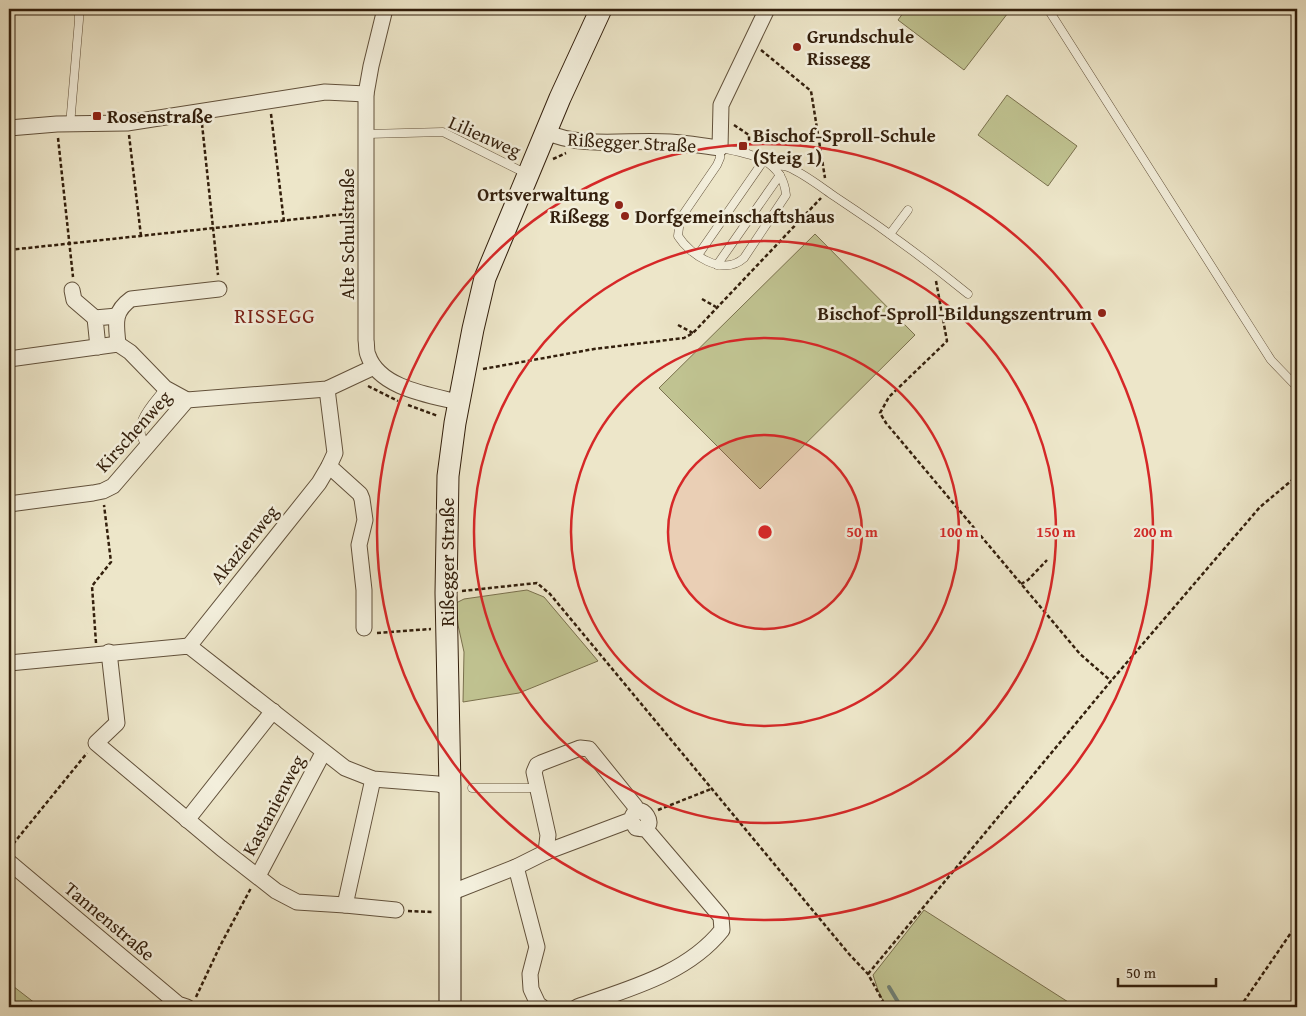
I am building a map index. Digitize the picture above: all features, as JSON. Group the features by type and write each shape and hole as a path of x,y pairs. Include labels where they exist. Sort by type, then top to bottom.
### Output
{"street":[{"name":"Alte Schulstraße","path":"374,367 368,355 366,340 366,94 370,66 385,9"},
{"name":"Rißegger Straße","path":"450,1007 450,788 446,593 448,476 458,402 485,278 546,132 601,9"},
{"path":"720,148 719,116 721,105 767,9"},
{"path":"9,128 63,124 127,123 325,92 366,94"},
{"name":"Rißegger Straße","path":"546,132 560,139 576,141 670,142 720,148"},
{"path":"118,344 117,316 122,306 131,300 219,289"},
{"path":"72,290 74,300 95,318 98,346"},
{"path":"95,318 117,316"},
{"path":"9,358 118,344 130,352 166,388 186,400"},
{"path":"374,367 387,379 404,388 458,402"},
{"name":"Kirschenweg","path":"9,504 103,491 112,486 186,400 327,389 374,367"},
{"name":"Akazienweg","path":"188,646 319,483 330,466 335,454 327,389"},
{"path":"330,466 360,494 362,499 365,520 359,545 370,631"},
{"path":"9,663 188,646"},
{"name":"Kastanienweg","path":"188,646 345,768 373,780 438,784 450,788"},
{"path":"96,743 117,723 103,653"},
{"path":"187,820 273,711"},
{"name":"Kastanienweg","path":"96,743 187,820 276,891 297,902 396,910"},
{"path":"546,852 548,835 534,772 537,766 585,747 592,752 635,806 640,818 721,917 722,930 711,944 670,971 652,981 577,1007"},
{"name":"Kastanienweg","path":"258,876 324,753"},
{"path":"346,905 373,780"},
{"path":"450,893 516,867 546,852 640,818"},
{"name":"Tannenstraße","path":"9,862 178,1004 191,1003"},
{"path":"516,867 537,947 530,974 531,989 538,1004 542,1007"}],"lane":[{"path":"63,124 79,20 79,9"},
{"path":"1048,9 1270,360 1297,387"},
{"name":"Lilienweg","path":"367,134 443,132 529,175"},
{"path":"720,148 749,153 773,166 785,185 786,195 744,258 738,263 728,266 717,265 683,244 678,236 680,219 717,165 720,148"},
{"path":"698,255 764,160"},
{"path":"773,166 780,165 790,168 828,192 890,234 968,294"},
{"path":"717,265 780,175"},
{"path":"890,234 908,210"},
{"path":"147,446 142,440 140,432 142,418 166,388"},
{"path":"472,788 538,788"}],"path":[{"path":"466,366 480,369 594,349 684,338 693,333 828,192 810,91 751,42"},
{"path":"269,101 284,222"},
{"path":"200,112 219,289"},
{"path":"719,116 749,135 749,153"},
{"path":"127,123 141,236"},
{"path":"63,124 68,243 74,285 72,290"},
{"path":"551,160 568,152"},
{"path":"9,250 355,213"},
{"path":"933,266 946,341 889,397 880,413 886,423 1080,654 1110,681"},
{"path":"702,299 716,307"},
{"path":"678,325 693,333"},
{"path":"868,974 1110,681 1260,508 1297,476"},
{"path":"103,491 111,562 92,586 103,653"},
{"path":"1021,584 1028,580 1047,560"},
{"path":"446,593 537,583 550,594 711,789 868,974 886,1007"},
{"path":"370,631 432,629"},
{"path":"9,849 96,743"},
{"path":"640,818 711,789"},
{"path":"191,1003 258,876"},
{"path":"396,910 434,912"},
{"path":"1240,1007 1297,924"}],"green space":[{"path":"906,9 1011,9 964,70 898,20"},
{"path":"1007,95 1077,146 1048,186 978,135"},
{"path":"815,234 915,335 760,489 659,388"},
{"path":"527,590 544,597 598,661 519,693 463,702 464,652 458,625 456,603 464,599"},
{"path":"924,910 1076,1007 886,1007 873,975"},
{"path":"9,983 40,1007 9,1007"}],"waterway":[{"path":"889,987 901,1007"}],"place":[{"name":"Grundschule Rissegg","path":"797,47"},
{"name":"Rosenstraße","path":"97,116"},
{"name":"Bischof-Sproll-Schule (Steig 1)","path":"743,146"},
{"name":"Ortsverwaltung Rißegg","path":"619,205"},
{"name":"Dorfgemeinschaftshaus","path":"625,216"},
{"name":"Bischof-Sproll-Bildungszentrum","path":"1102,313"}],"district":[{"name":"RISSEGG","path":"275,315"}]}
